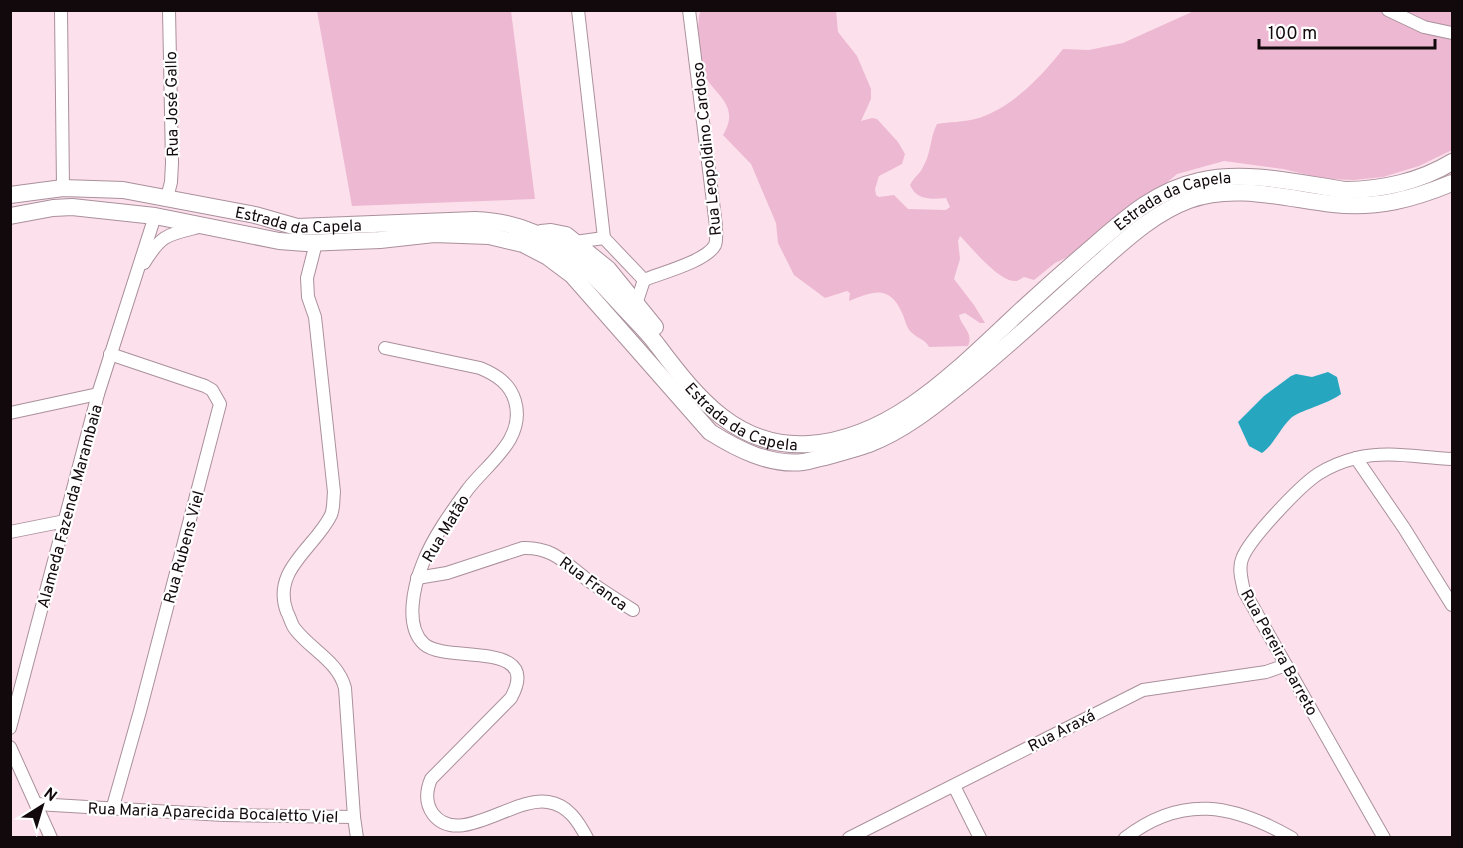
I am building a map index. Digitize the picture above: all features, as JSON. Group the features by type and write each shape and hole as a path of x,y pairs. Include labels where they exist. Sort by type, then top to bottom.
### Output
{"main road":[{"name":"Estrada da Capela","path":"10,216 72,207 155,216 279,241 316,243 380,240 434,234 489,236 523,244 548,257 572,275 650,347 710,408 740,429 782,444 811,444 845,437 873,427 906,408 944,380 1059,276 1155,197 1200,180 1243,177 1345,190 1362,190 1415,179 1452,162"},
{"name":"Estrada da Capela","path":"10,195 63,188 123,190 255,215 297,227 487,220 523,227 557,245 604,286 710,432 732,446 754,455 779,461 803,462 870,444 905,425 940,401 998,354 1136,231 1176,205 1192,199 1227,192 1335,204 1373,205 1419,197 1452,183"},
{"path":"536,233 551,232 566,235 608,269 666,343 650,347"}],"street":[{"path":"61,10 63,188"},
{"name":"Rua José Gallo","path":"167,198 172,173 169,10"},
{"path":"578,10 604,238 644,280 636,304"},
{"name":"Rua Leopoldino Cardoso","path":"644,280 701,258 710,252 716,243 716,226 689,10"},
{"path":"1388,10 1424,27 1452,33"},
{"name":"Alameda Fazenda Marambaia","path":"10,728 98,394 155,216"},
{"name":"Alameda Fazenda Marambaia","path":"132,285 157,242 163,237 203,226"},
{"path":"575,242 604,238"},
{"path":"316,243 307,278 308,297 315,317 334,492 332,512 291,567 283,600 294,628 342,676 345,688 357,837"},
{"name":"Rua Matão","path":"385,348 480,368 494,374 505,383 513,395 517,408 517,423 512,436 469,489 438,533 423,560 417,578 412,615 415,632 425,645 439,652 504,660 514,669 518,680 511,698 431,779 426,798 434,816 442,823 461,828 533,802 548,802 562,807 574,816 587,837"},
{"name":"Rua Rubens Viel","path":"110,354 205,386 212,390 220,404 112,810"},
{"path":"10,413 98,394"},
{"name":"Rua Pereira Barreto","path":"1384,837 1244,591 1240,574 1241,561 1263,528 1318,474 1336,465 1356,458 1389,453 1452,459"},
{"path":"1356,458 1404,528 1452,605"},
{"path":"10,532 65,521"},
{"name":"Rua Franca","path":"417,578 447,573 523,548 536,548 556,555 586,579 633,610"},
{"name":"Rua Araxá","path":"849,837 1143,690 1266,672 1287,665"},
{"path":"10,747 36,804 47,836"},
{"path":"954,786 980,837"},
{"name":"Rua Maria Aparecida Bocaletto Viel","path":"36,804 224,815 354,817"},
{"path":"1125,837 1152,819 1192,807 1233,811 1292,837"}],"shaded area":[{"path":"701,10 836,11 838,32 857,56 871,89 871,99 861,121 877,119 898,142 905,154 902,164 879,176 875,189 876,195 879,197 894,195 908,209 946,210 950,207 946,198 930,199 921,196 916,194 910,185 926,160 937,124 975,119 1001,108 1035,81 1063,49 1089,50 1123,43 1194,11 1452,11 1452,150 1419,166 1383,177 1354,180 1326,179 1283,169 1224,161 1177,174 1113,228 1074,254 1055,263 1034,280 1024,277 1016,281 1002,276 960,236 958,241 960,259 954,279 985,323 980,323 965,313 959,315 968,333 968,346 929,347 910,331 898,305 887,294 874,293 849,301 850,293 847,291 825,298 794,275 778,243 776,223 751,164 723,135 728,124 727,107 706,78 699,63 697,36"},
{"path":"317,11 511,11 535,199 352,206"}],"water":[{"path":"1328,372 1337,377 1341,394 1294,416 1262,453 1249,446 1238,422 1264,396 1296,374 1312,377"}]}
